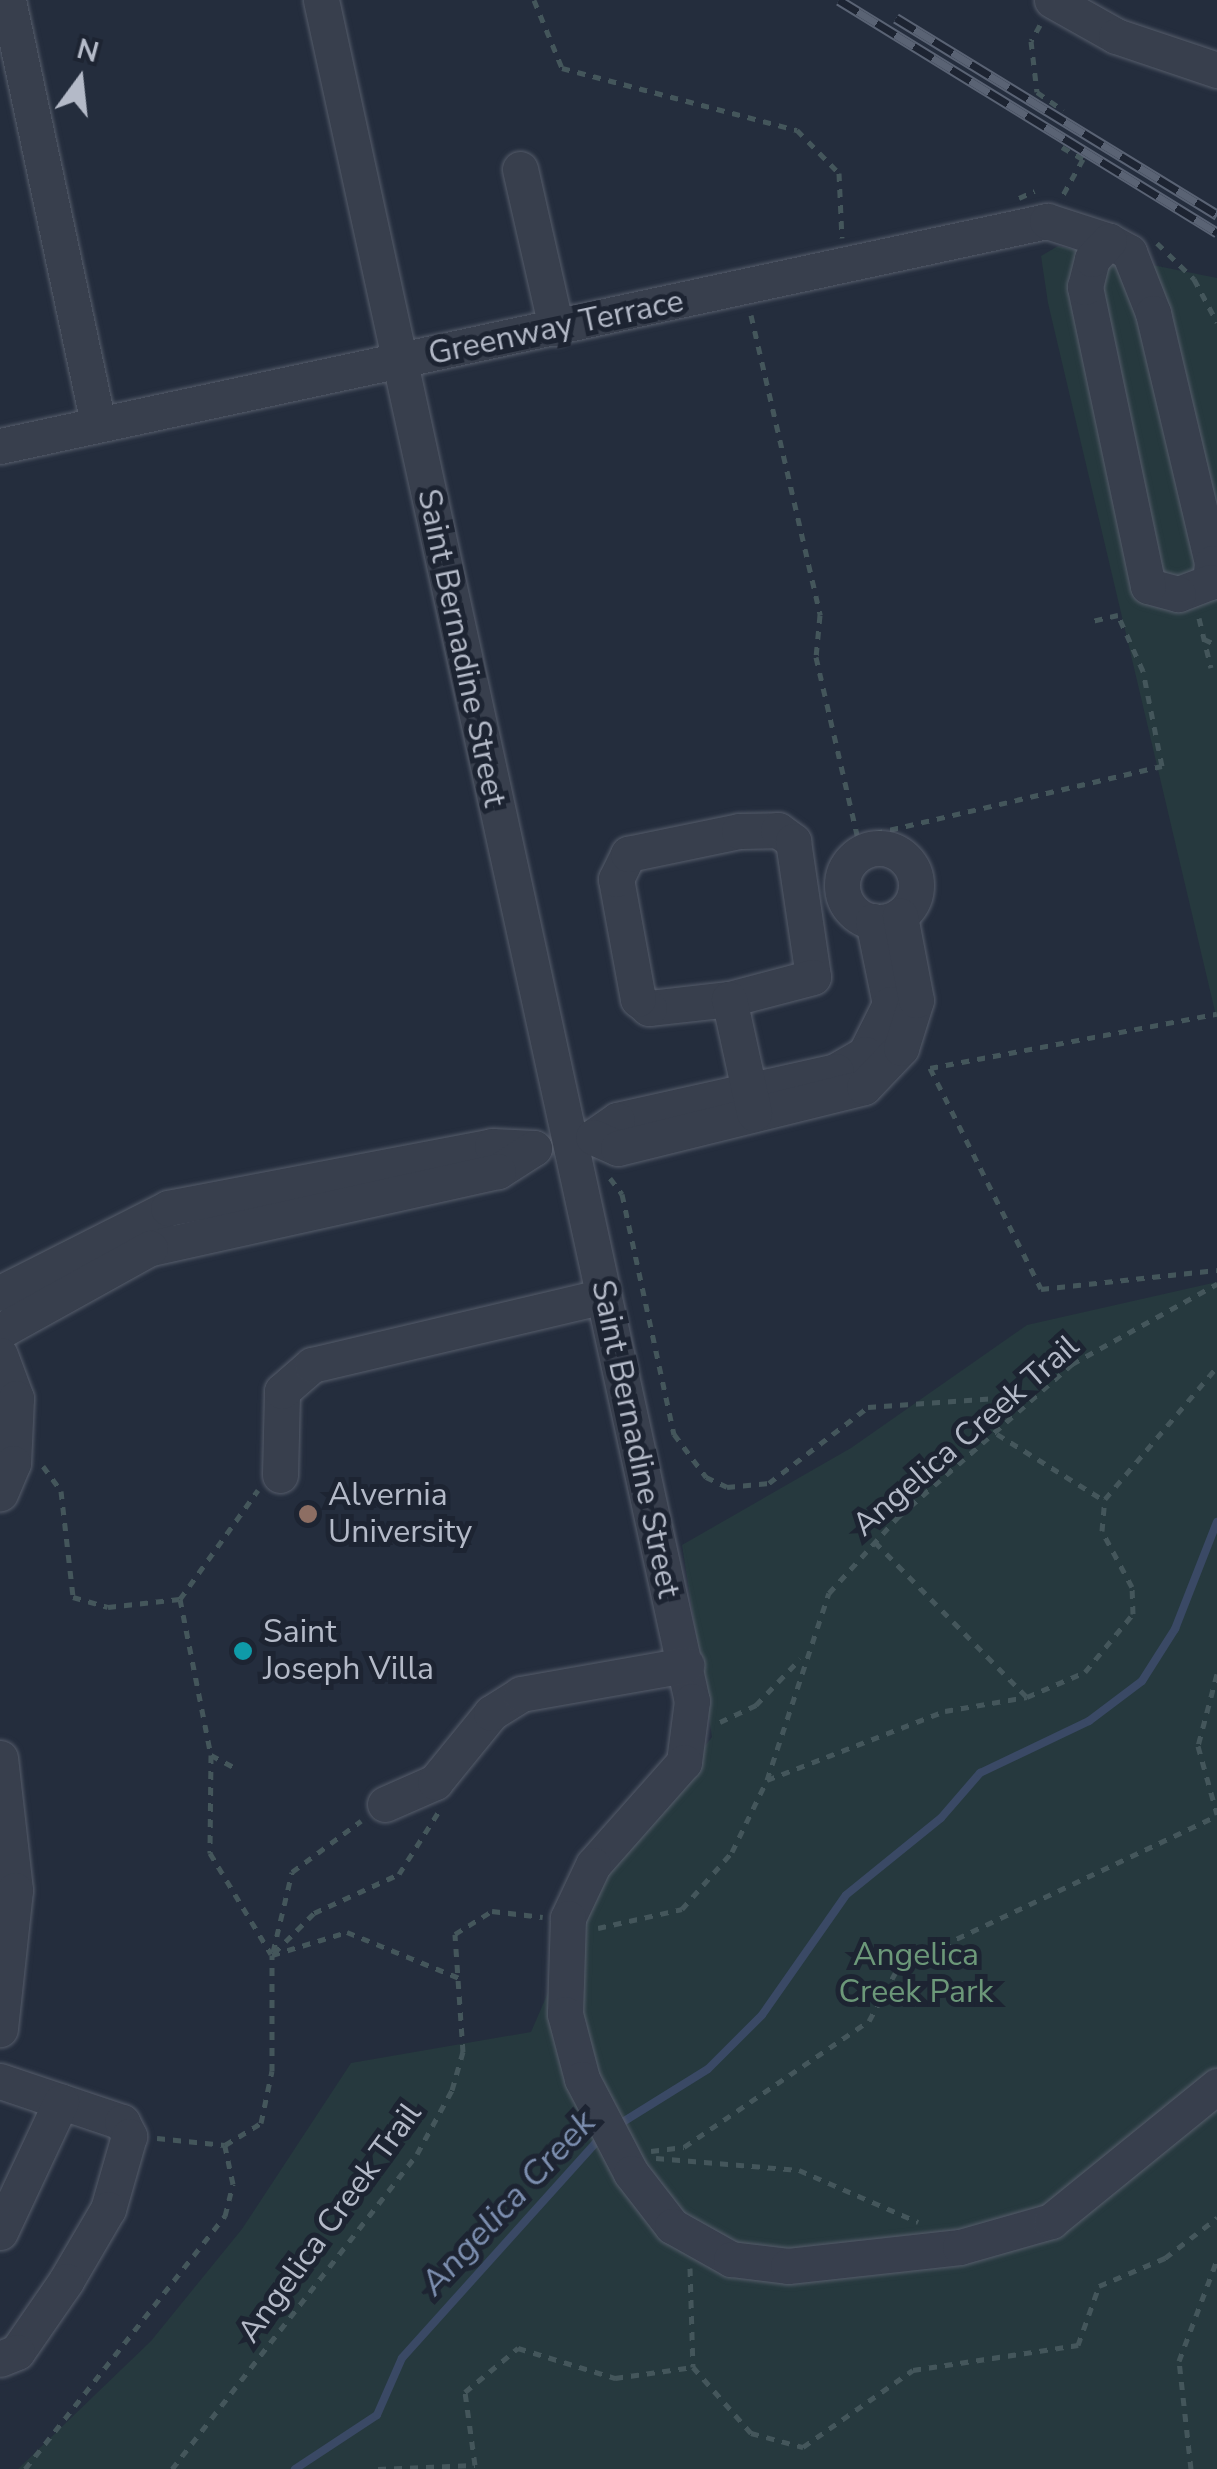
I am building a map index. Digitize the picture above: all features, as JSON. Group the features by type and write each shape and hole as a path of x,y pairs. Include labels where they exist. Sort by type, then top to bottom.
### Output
{"street":[{"path":"8,0 98,425"},
{"name":"Saint Bernadine Street","path":"321,0 398,361 581,1139 578,1180 686,1665 694,1734"},
{"path":"1053,0 1116,36 1217,70"},
{"path":"520,169 556,328"},
{"name":"Greenway Terrace","path":"0,446 1047,220 1109,240"},
{"path":"1109,240 1129,252 1153,313 1212,562 1210,582 1192,591 1163,594 1144,571 1085,287 1109,240"},
{"path":"778,830 793,842 813,978 729,999 648,1008 638,999 619,863 628,854 778,830"},
{"path":"843,894 845,870 860,845 885,848 912,867 914,899 886,918"},
{"path":"804,901 843,894 886,918"},
{"path":"0,1294 168,1208 492,1146 534,1148 581,1139 617,1120 752,1104 836,1071 880,1062 890,1004 886,918"},
{"path":"729,999 752,1104"},
{"path":"0,1331 150,1248 498,1172 534,1148"},
{"path":"269,1483 282,1392 312,1365 603,1296"},
{"path":"0,1355 16,1398 4,1418 6,1478"},
{"path":"385,1804 443,1770 490,1713 521,1694 686,1665"},
{"path":"694,1734 684,1762 592,1865 567,1924 569,2040 597,2111 623,2155 690,2240 776,2265 960,2247 1051,2221 1217,2086"},
{"path":"0,1758 15,1890 0,2029"},
{"path":"0,2081 122,2122 129,2136 108,2208 75,2266 17,2352 0,2359"},
{"path":"0,2232 61,2102"}],"path":[{"path":"534,0 562,68 797,130 839,173 844,266"},
{"path":"1053,0 1031,41 1037,92 1064,110"},
{"path":"1062,147 1083,159 1063,196"},
{"path":"744,288 820,616 816,658 860,845 1162,766 1143,671 1118,615 1092,621"},
{"path":"1192,591 1211,668"},
{"path":"1204,639 1217,645"},
{"path":"880,1062 930,1068 1217,1014"},
{"path":"930,1068 1041,1289 1217,1270"},
{"path":"578,1180 600,1175 622,1194 674,1434 685,1459 727,1487 769,1483 868,1407 1039,1396"},
{"name":"Angelica Creek Trail","path":"172,2469 417,2154 463,2052 455,1934 469,1917 517,1910 567,1924 616,1930 682,1908 732,1852 767,1780 803,1656 828,1593 875,1542 1072,1364 1217,1284"},
{"path":"767,1780 946,1711 1027,1698 1086,1672 1133,1614 1132,1587 1102,1531 1105,1501 1121,1470 1217,1367"},
{"path":"996,1434 1105,1501"},
{"path":"6,1478 39,1459 61,1491 73,1597 108,1607 180,1599 269,1483"},
{"path":"875,1542 1027,1698"},
{"path":"180,1599 211,1754 210,1853 272,1955"},
{"path":"694,1734 756,1705 803,1656"},
{"path":"623,2155 684,2147 868,2022 898,1966 1217,1816 1198,1746 1217,1674"},
{"path":"211,1754 234,1766"},
{"path":"272,1955 314,1913 398,1874 441,1815 443,1770"},
{"path":"129,2136 224,2145 260,2123 272,2071 272,1955 292,1872 385,1804"},
{"path":"272,1955 347,1932 459,1978"},
{"path":"25,2469 225,2216 234,2184 224,2145"},
{"path":"623,2155 800,2170 864,2191 960,2247"},
{"path":"690,2240 694,2367 751,2432 803,2447 914,2370 1078,2345 1100,2286 1166,2258 1217,2218"},
{"path":"1191,2469 1179,2361 1217,2260"},
{"path":"378,2469 476,2465 464,2392 518,2348 615,2378 694,2367"}],"green space":[{"path":"1058,246 1217,278 1217,1020 1048,303 1041,256"},
{"name":"Angelica Creek Park","path":"1217,1282 1217,2469 18,2469 151,2341 242,2229 351,2063 531,2032 592,1891 712,1737 682,1545 851,1448 1027,1325"}],"waterway":[{"name":"Angelica Creek","path":"618,2125 708,2069 762,2015 846,1895 941,1818 980,1773 1089,1721 1142,1681 1175,1629 1217,1522"},
{"name":"Angelica Creek","path":"295,2469 377,2415 402,2358 602,2136"}],"railway":[{"path":"839,0 1217,233"},
{"path":"896,18 1217,215"}],"place":[{"name":"Alvernia University","path":"308,1514"},
{"name":"Saint Joseph Villa","path":"243,1651"}]}
